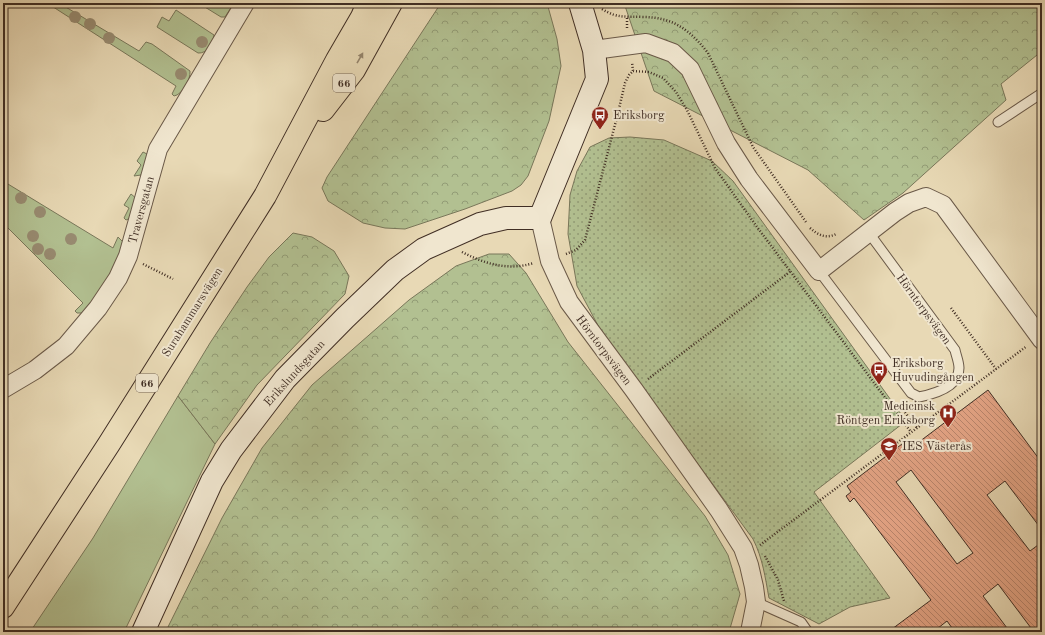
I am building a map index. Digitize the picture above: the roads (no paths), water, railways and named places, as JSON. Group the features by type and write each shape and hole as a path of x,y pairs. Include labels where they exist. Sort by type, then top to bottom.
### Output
{"main road":[{"path":"287,157 323,74 356,10 358,3"},
{"name":"Surahammarsvägen","path":"3,607 110,444 265,196 368,3"},
{"name":"Surahammarsvägen","path":"287,157 354,70 391,3"}],"street":[{"name":"Traversgatan","path":"3,389 36,370 66,346 98,308 118,278 128,256 158,149 245,3"},
{"path":"540,218 597,79 594,50 580,3"},
{"name":"Hörntorpsvägen","path":"594,50 646,43 674,53 690,69 726,143 749,179 819,271"},
{"path":"819,271 869,234 895,212 909,203 926,197 943,205 1041,338"},
{"name":"Erikslundsgatan","path":"143,632 212,481 230,450 285,379 395,270 424,249 480,224 506,218 540,218"},
{"name":"Hörntorpsvägen","path":"540,218 550,257 569,302 720,510 751,546 749,564 756,602 750,632"}],"lane":[{"path":"998,122 1042,93"},
{"name":"Hörntorpsvägen","path":"819,271 911,393 919,397 937,393 947,387 955,381 959,368 955,350 869,234"},
{"path":"756,602 801,622 808,632"}],"place":[{"name":"Eriksborg","path":"600,130"},
{"name":"Eriksborg Huvudingången","path":"879,385"},
{"name":"Medicinsk Röntgen Eriksborg","path":"948,428"},
{"name":"IES Västerås","path":"889,461"}]}
